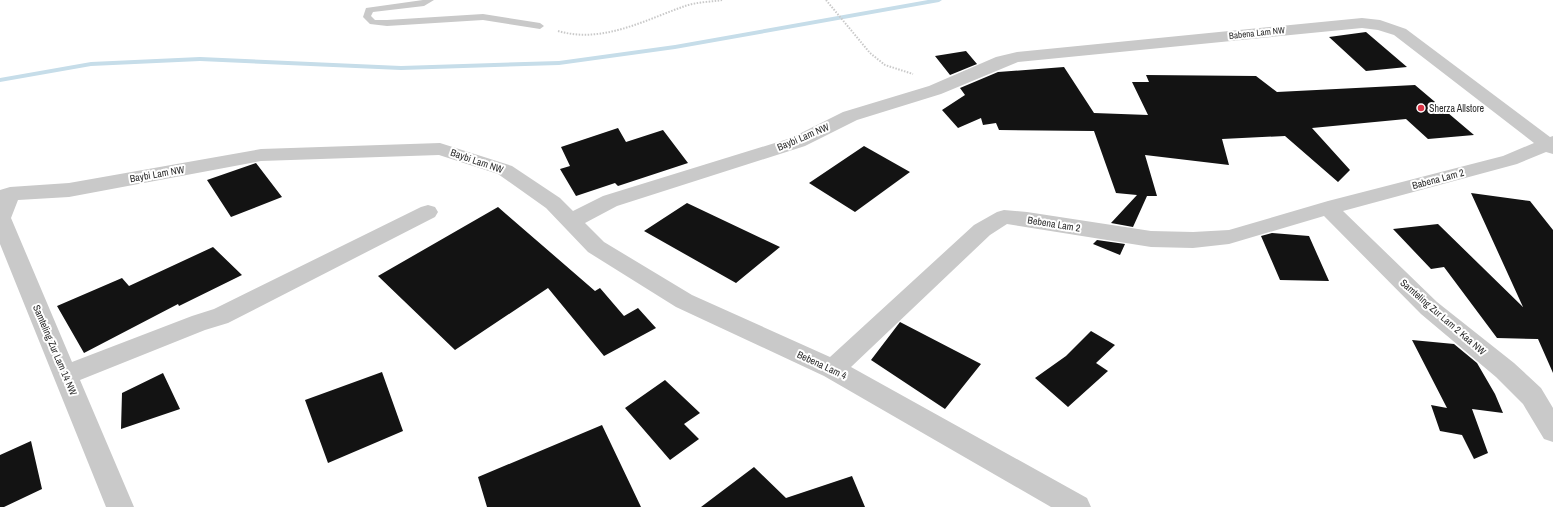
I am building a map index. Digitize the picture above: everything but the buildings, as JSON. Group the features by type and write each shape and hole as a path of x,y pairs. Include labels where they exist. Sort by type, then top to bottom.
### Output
{"street":[{"name":"Babena Lam NW","path":"926,92 1002,61 1023,56 1362,23 1380,24 1400,32 1551,145"},
{"name":"Baybi Lam NW","path":"5,196 69,190 261,155 440,149 505,170 553,203 572,221 610,201 691,177 798,142 850,116 926,92"},
{"name":"Babena Lam 2","path":"1328,208 1510,160 1551,145"},
{"name":"Samteling Zur Lam 14 NW","path":"5,196 0,218 120,507"},
{"name":"Bebena Lam 2","path":"833,369 982,230 1004,218 1027,219 1150,239 1193,240 1229,237 1328,208"},
{"name":"Samteling Zur Lam 2 Kaa NW","path":"1328,208 1423,302 1505,370 1532,396 1553,431"},
{"path":"65,375 200,322 220,317 428,212"},
{"name":"Bebena Lam 4","path":"572,221 596,247 684,301 728,323 833,369 1077,507"}],"lane":[{"path":"430,0 424,3 369,10 366,17 373,22 387,23 431,19 483,17 540,26"}],"path":[{"path":"540,26 568,34 610,33 659,18 687,5 722,0"},
{"path":"826,0 857,39 885,65 911,72 926,92"}],"waterway":[{"path":"0,80 91,64 200,59 401,68 559,63 675,47 939,0"}],"place":[{"name":"Sherza Allstore","path":"1421,108"}]}
